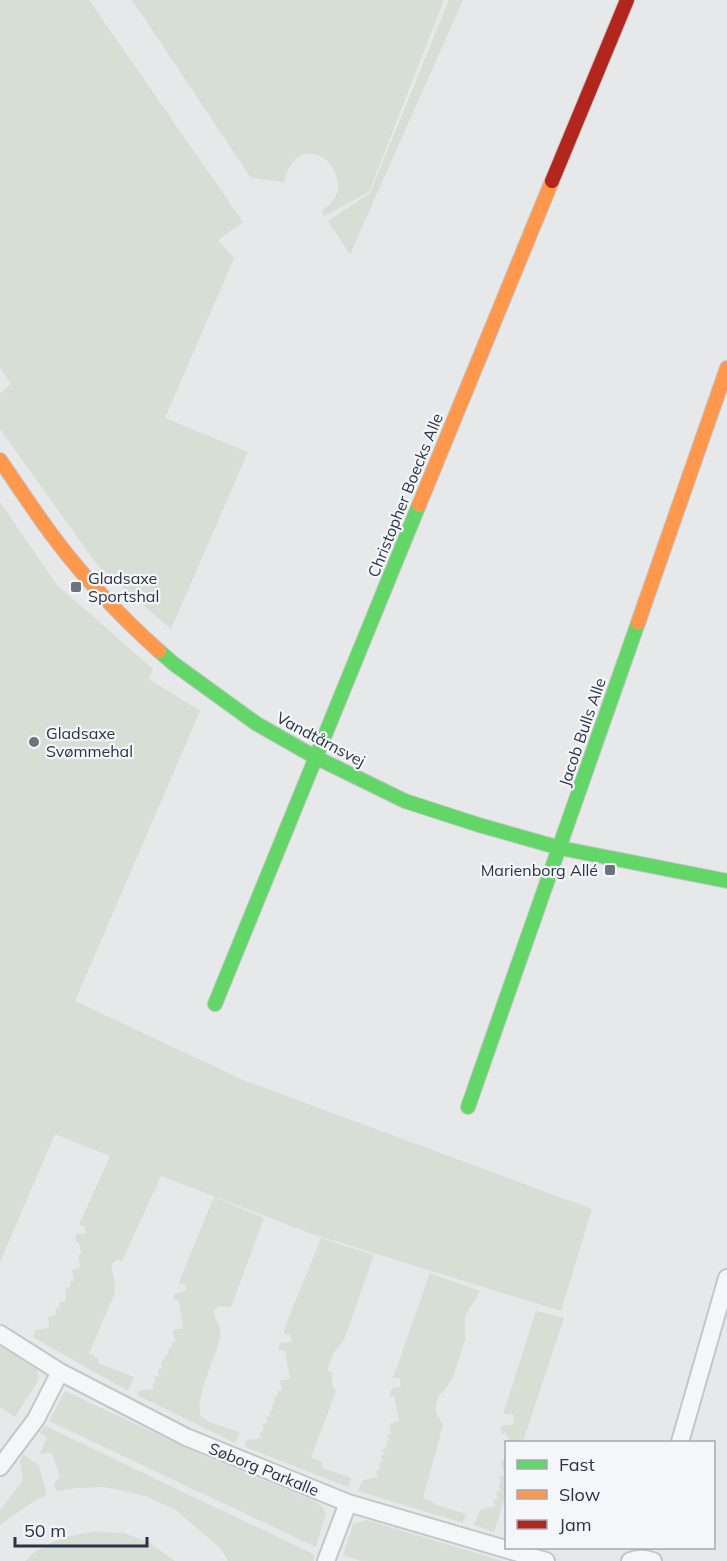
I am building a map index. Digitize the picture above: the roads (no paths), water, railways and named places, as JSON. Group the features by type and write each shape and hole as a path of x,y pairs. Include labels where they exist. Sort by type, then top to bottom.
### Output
{"street":[{"name":"Christopher Boecks Alle","path":"215,1004 627,0"},
{"name":"Jacob Bulls Alle","path":"468,1107 727,368"},
{"name":"Vandtårnsvej","path":"0,460 55,539 105,599 133,628 174,664 257,724 315,757 405,801 560,848 727,881"},
{"path":"681,1441 727,1278"},
{"name":"Søborg Parkalle","path":"0,1334 60,1372 186,1437 348,1503 546,1561"},
{"path":"0,1467 36,1419 60,1372"},
{"path":"326,1561 348,1503"},
{"path":"630,1561 650,1556"}],"place":[{"name":"Gladsaxe Sportshal","path":"76,587"},
{"name":"Gladsaxe Svømmehal","path":"34,742"},
{"name":"Marienborg Allé","path":"610,870"}]}
